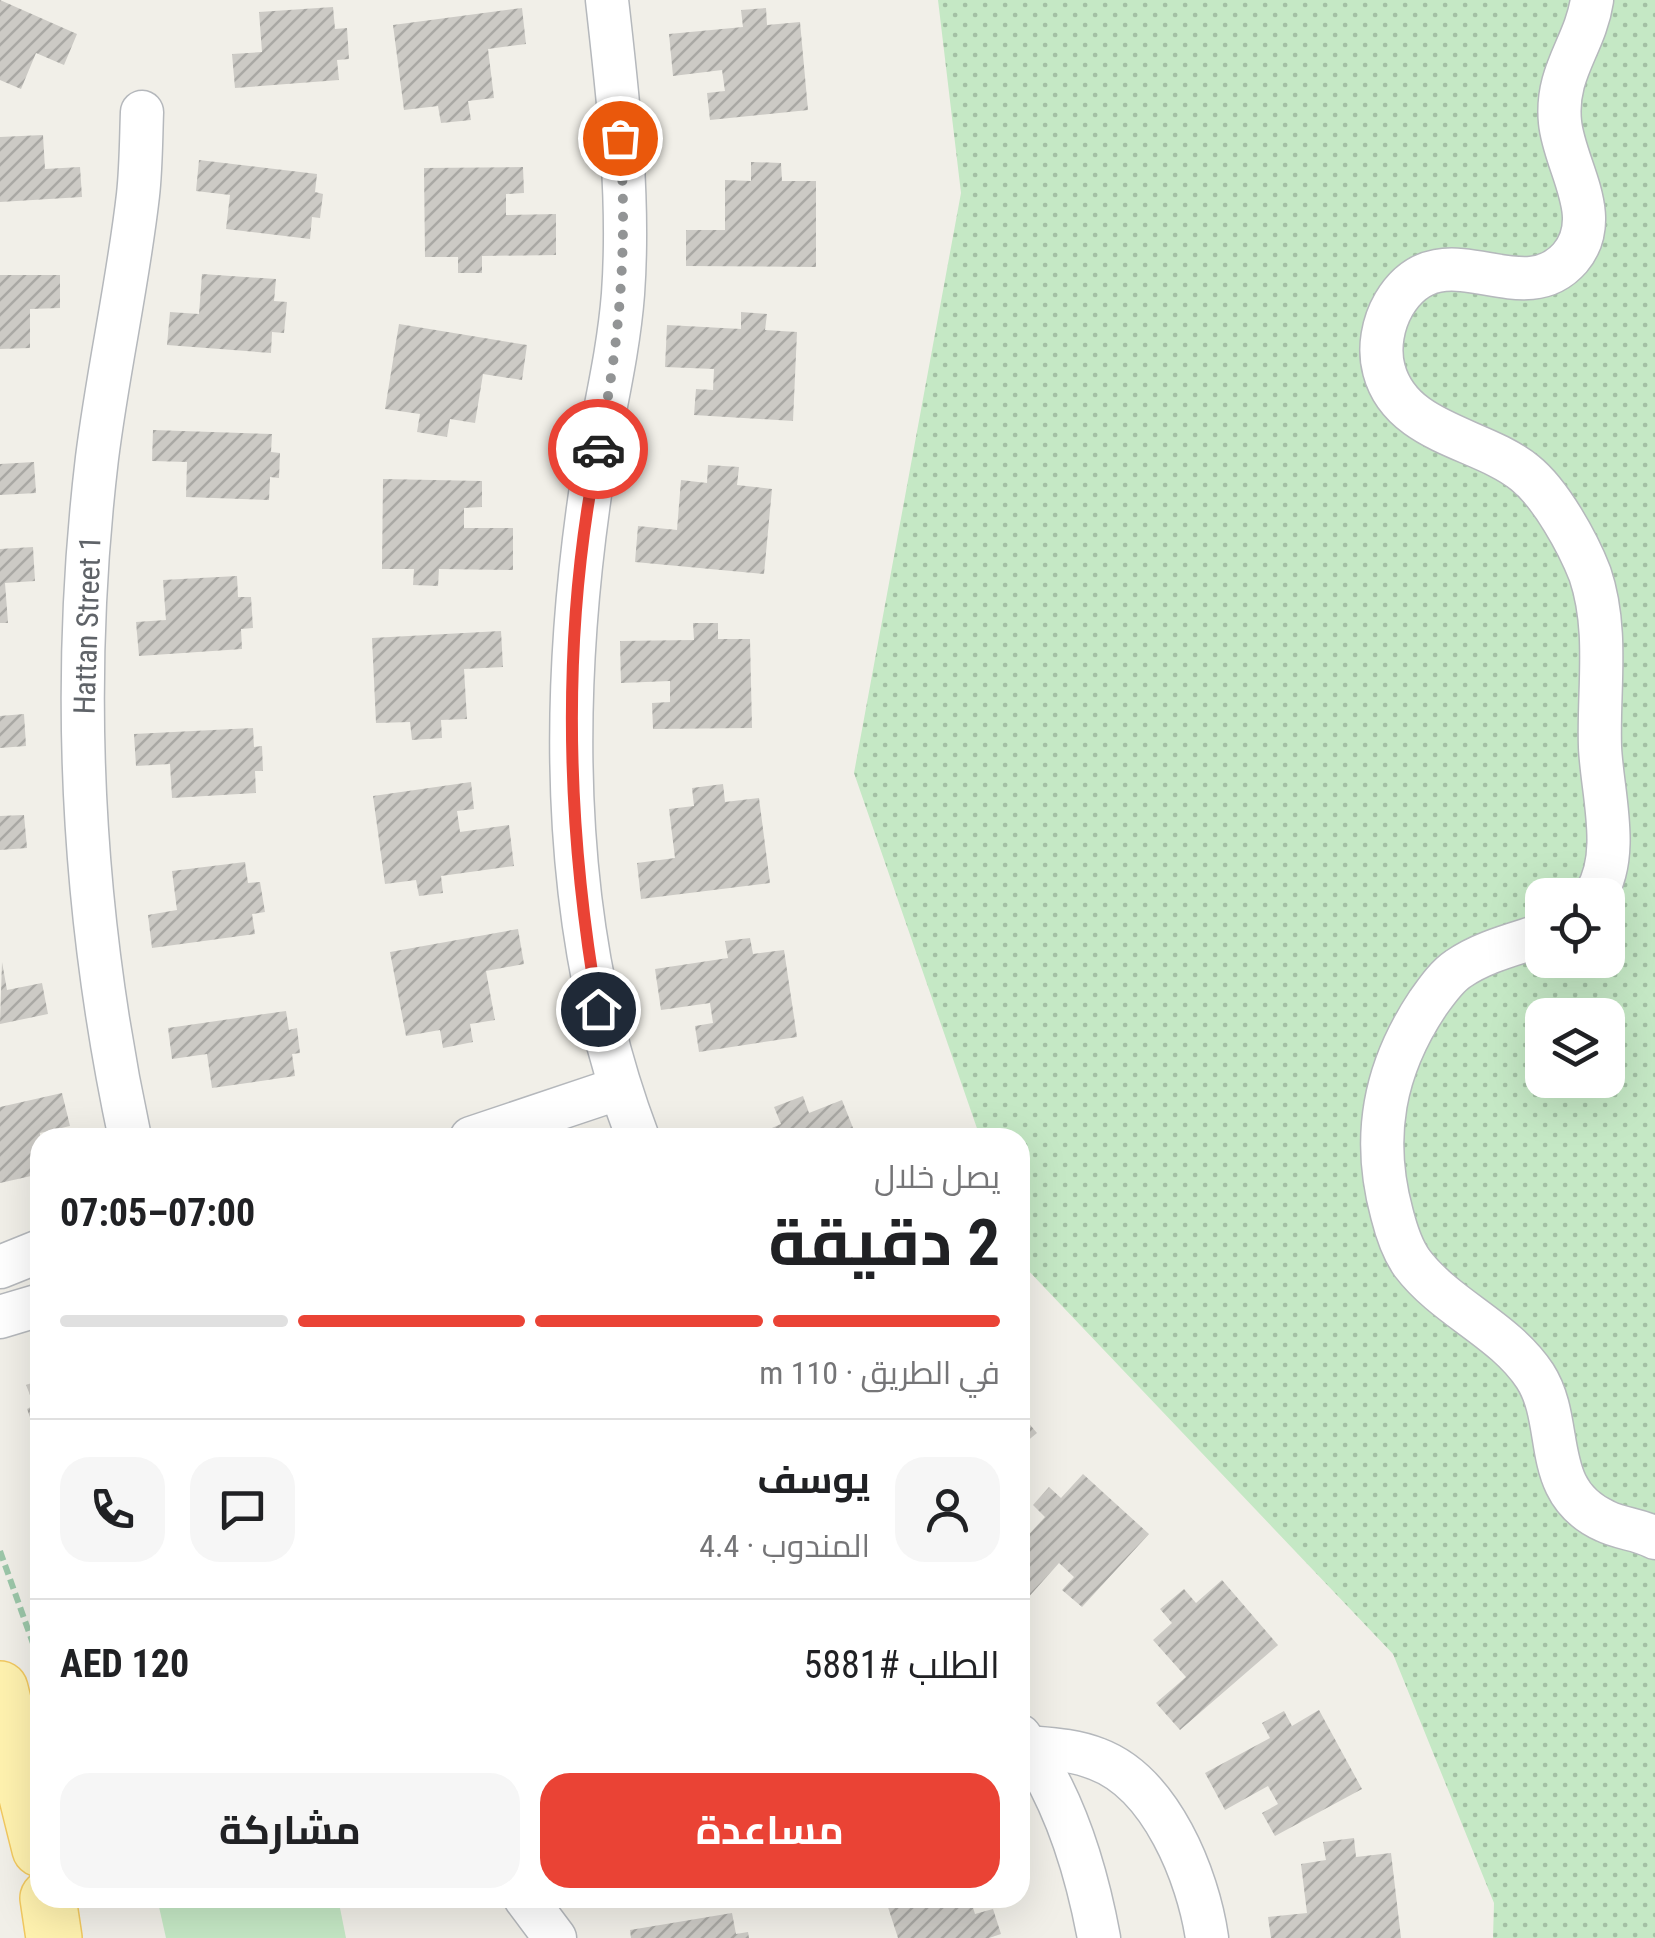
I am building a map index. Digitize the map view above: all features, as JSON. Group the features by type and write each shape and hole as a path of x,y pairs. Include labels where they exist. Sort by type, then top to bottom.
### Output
{"main road":[{"path":"0,1688 30,1809"},
{"path":"50,1908 54,1938"}],"street":[{"path":"607,0 625,200 622,294 612,387 592,479 581,574 572,766 584,928 598,1009 634,1128"},
{"path":"1592,0 1590,15 1560,87 1563,146 1584,202 1580,242 1568,260 1551,272 1508,278 1450,267 1422,276 1400,293 1386,317 1382,345 1384,370 1397,400 1425,422 1457,439 1488,449 1527,474 1566,524 1590,576 1601,631 1600,744 1608,844 1608,866 1603,878"},
{"name":"Hattan Street 1","path":"128,1128 101,978 89,875 82,666 98,458 139,193 142,112"},
{"path":"1525,940 1456,970 1436,991 1407,1035 1388,1084 1381,1136 1385,1188 1396,1231 1409,1259 1428,1283 1510,1348 1534,1376 1546,1399 1558,1467 1580,1504 1604,1522 1655,1538"},
{"path":"501,1128 620,1088"},
{"path":"0,1266 30,1255"},
{"path":"0,1317 30,1308"},
{"path":"0,1337 30,1330"},
{"path":"1030,1742 1099,1759 1128,1776 1174,1836 1192,1876 1207,1938"},
{"path":"1030,1752 1068,1822 1090,1891 1099,1938"},
{"path":"532,1908 555,1938"}],"path":[{"path":"0,1551 30,1634"}],"green space":[{"path":"938,0 1655,0 1655,1938 1493,1938 1494,1903 1393,1654 1030,1272 1030,1128 977,1128 854,773 961,193"},
{"path":"159,1908 340,1908 346,1938 166,1938"}],"building":[{"path":"0,0 77,34 64,65 36,53 21,89 0,80"},
{"path":"333,7 335,29 347,28 349,59 337,60 339,80 235,88 232,54 262,52 259,12"},
{"path":"522,8 526,44 488,49 494,98 468,101 471,120 441,123 438,106 404,110 393,25"},
{"path":"766,8 767,25 800,22 808,110 710,120 707,93 725,91 722,70 673,76 669,34 743,27 741,10"},
{"path":"43,135 45,169 80,167 82,197 0,202 0,137"},
{"path":"199,160 317,174 315,192 323,194 320,218 312,217 310,239 226,229 230,195 196,191"},
{"path":"751,162 781,163 782,181 816,181 816,267 686,266 686,230 725,230 725,180 751,181"},
{"path":"523,167 524,193 506,194 506,215 556,214 556,255 482,256 482,273 458,273 458,257 425,257 424,168"},
{"path":"202,274 276,279 274,301 287,302 284,333 272,332 271,353 167,345 170,312 199,314"},
{"path":"0,275 60,275 60,308 30,309 30,348 0,349"},
{"path":"741,312 767,314 765,330 797,332 793,421 694,415 696,389 713,390 714,369 665,367 667,325 741,329"},
{"path":"399,324 527,345 522,380 483,374 475,423 450,419 447,437 417,432 420,414 385,409"},
{"path":"153,430 272,434 271,452 280,453 279,478 270,477 269,500 186,497 187,462 152,461"},
{"path":"34,462 36,493 0,495 0,464"},
{"path":"708,465 739,467 737,485 772,489 764,574 635,562 638,526 677,530 681,480 707,483"},
{"path":"383,479 482,481 482,507 464,508 464,528 513,528 513,570 439,569 438,586 413,585 414,569 382,569"},
{"path":"33,547 35,581 5,583 8,623 0,623 0,549"},
{"path":"237,576 238,597 251,597 253,628 241,629 242,649 139,656 136,622 166,620 163,580"},
{"path":"693,623 718,623 718,639 750,639 752,728 653,729 652,703 670,702 670,681 621,683 620,641 694,640"},
{"path":"501,631 503,667 464,669 467,719 441,720 442,738 412,740 410,722 376,723 372,638"},
{"path":"24,714 26,746 0,748 0,716"},
{"path":"253,728 254,747 262,746 263,771 255,771 256,793 172,798 170,764 136,766 134,734"},
{"path":"471,782 474,809 457,811 460,832 509,825 514,866 441,876 443,893 419,896 416,880 385,884 373,796"},
{"path":"723,784 725,802 759,798 770,883 641,899 637,863 675,858 669,809 694,806 692,788"},
{"path":"24,815 27,848 0,850 0,816"},
{"path":"245,862 248,883 260,882 265,912 252,914 255,934 152,948 148,915 177,910 172,871"},
{"path":"518,929 524,964 486,971 495,1020 470,1024 473,1042 443,1048 440,1030 406,1036 390,952"},
{"path":"750,938 753,954 784,950 797,1037 699,1052 695,1026 713,1023 710,1003 661,1010 655,969 728,958 725,941"},
{"path":"2,962 7,990 42,983 48,1014 0,1024"},
{"path":"286,1011 289,1030 297,1028 300,1053 292,1054 295,1076 212,1088 207,1054 172,1059 168,1028"},
{"path":"62,1093 70,1126 30,1128 30,1176 0,1183 0,1107"},
{"path":"803,1096 809,1113 842,1100 853,1128 772,1128 781,1124 774,1107"},
{"path":"1083,1474 1149,1534 1082,1607 1062,1590 1074,1577 1059,1563 1030,1596 1030,1533 1045,1517 1033,1505 1049,1487 1061,1498"},
{"path":"1222,1580 1278,1645 1180,1730 1156,1703 1186,1677 1153,1640 1172,1623 1160,1609 1184,1589 1196,1603"},
{"path":"1319,1710 1362,1789 1275,1836 1262,1813 1278,1804 1268,1786 1225,1810 1205,1773 1270,1738 1262,1723 1284,1711 1292,1726"},
{"path":"1354,1838 1356,1857 1391,1853 1401,1938 1271,1938 1268,1917 1307,1913 1301,1864 1326,1860 1323,1842"},
{"path":"888,1908 973,1908 975,1914 993,1909 1001,1934 989,1938 898,1938"},
{"path":"732,1913 736,1934 748,1932 749,1938 631,1938 630,1930"}],"way so far":[{"path":"598,449 612,387 622,294 625,200 620,138"}],"route":[{"path":"598,449 581,574 572,766 575,847 598,1009"}]}
